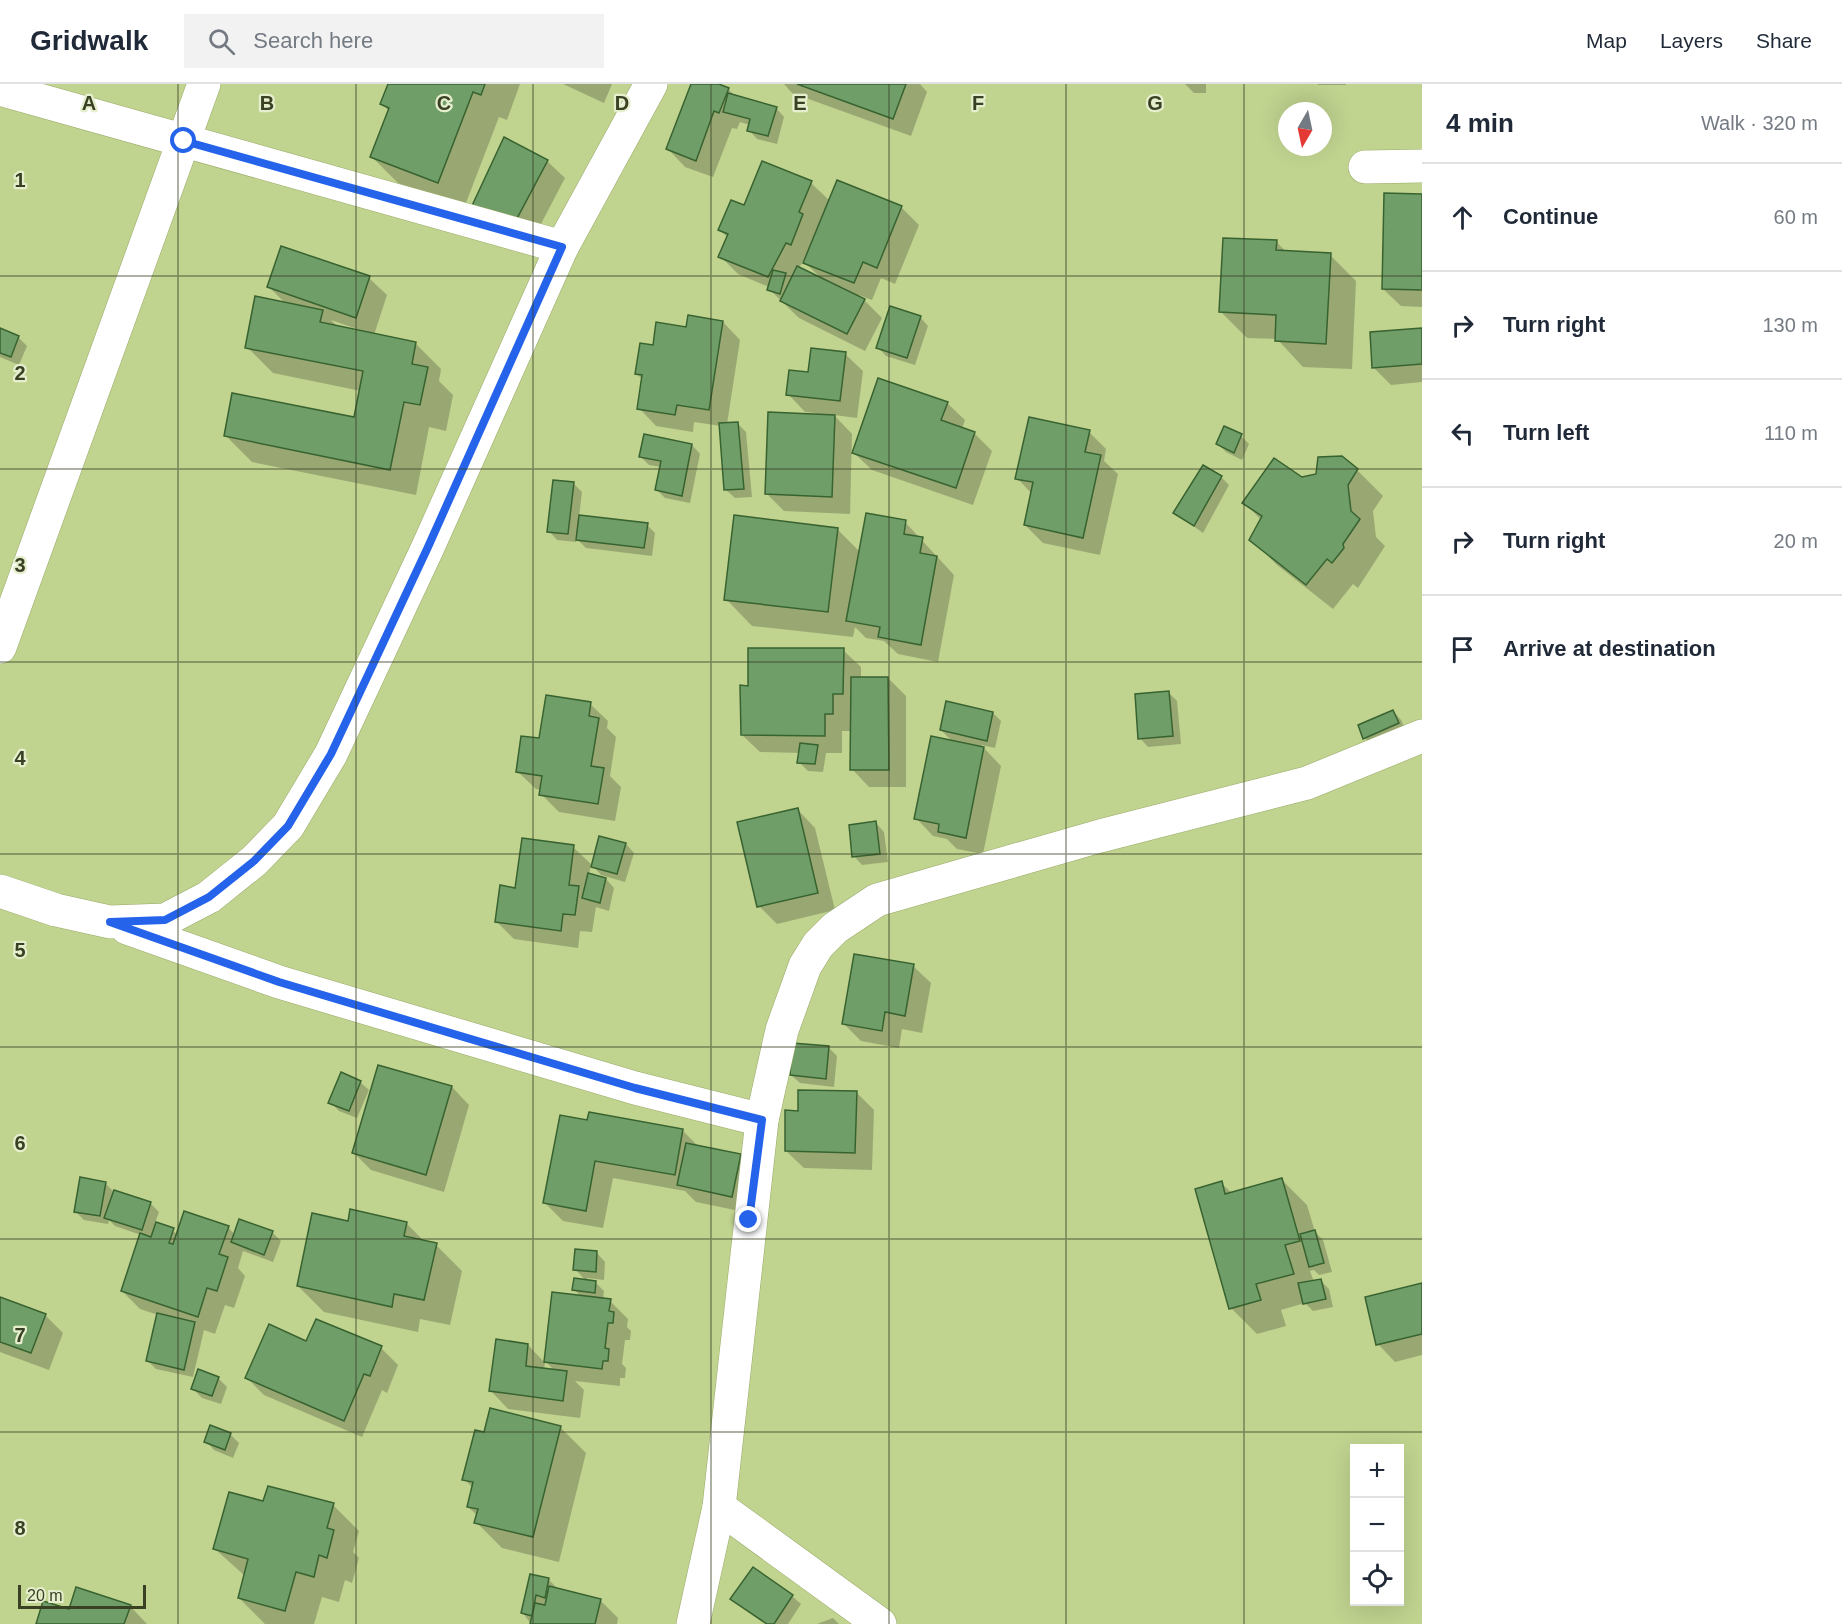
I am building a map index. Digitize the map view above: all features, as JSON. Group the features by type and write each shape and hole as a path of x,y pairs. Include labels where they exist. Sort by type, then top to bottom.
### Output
{"street":[{"path":"0,647 204,84"},
{"path":"110,922 165,920 209,897 254,861 288,826 331,754 428,547 562,247 651,84"},
{"path":"0,88 562,247"},
{"path":"1365,167 1422,166"},
{"path":"693,1624 719,1508 762,1120 782,1030 805,966 818,945 835,928 877,900 1100,836 1307,783 1422,736"},
{"path":"0,891 56,910 110,922 279,982 635,1088 762,1120"},
{"path":"719,1508 880,1624"}],"building":[{"path":"388,84 485,84 481,95 473,92 438,183 370,157 389,108 380,104"},
{"path":"691,84 719,84 729,88 719,113 714,111 696,161 666,149"},
{"path":"797,84 906,84 893,119"},
{"path":"728,93 777,107 768,136 747,131 750,119 723,112"},
{"path":"504,137 548,160 514,224 470,210"},
{"path":"762,161 812,181 799,212 803,214 791,245 786,243 768,277 718,257 728,234 718,230 731,200 744,205"},
{"path":"837,180 902,206 877,268 863,262 854,283 803,263"},
{"path":"1384,193 1422,194 1422,290 1382,289"},
{"path":"1223,238 1277,240 1276,250 1331,253 1326,344 1275,341 1276,315 1219,312"},
{"path":"281,246 370,276 356,318 267,287"},
{"path":"797,266 865,299 847,334 780,301"},
{"path":"773,270 786,273 780,294 767,290"},
{"path":"255,296 323,310 320,322 416,342 412,364 428,367 420,405 404,402 390,470 224,436 232,393 354,417 363,371 245,348"},
{"path":"890,306 921,316 907,358 876,348"},
{"path":"688,315 723,321 709,410 677,405 675,415 637,409 642,375 635,374 640,343 653,345 656,322 686,327"},
{"path":"0,328 19,336 11,357 0,353"},
{"path":"1422,328 1422,364 1372,368 1370,332"},
{"path":"811,348 846,352 840,401 786,395 789,370 808,372"},
{"path":"878,378 948,402 941,420 975,432 956,488 852,453"},
{"path":"768,412 835,415 832,497 765,494"},
{"path":"1029,417 1090,430 1085,452 1101,455 1083,538 1024,525 1033,482 1015,479"},
{"path":"738,422 744,489 724,490 719,423"},
{"path":"1224,426 1242,434 1234,453 1216,444"},
{"path":"644,434 692,444 682,496 655,490 661,461 639,457"},
{"path":"1342,456 1358,469 1348,485 1351,511 1360,519 1343,544 1344,548 1332,563 1327,559 1306,585 1249,540 1262,516 1242,503 1274,458 1302,477 1316,474 1318,457"},
{"path":"1203,465 1222,476 1194,526 1173,513"},
{"path":"553,480 574,482 568,534 547,532"},
{"path":"866,513 906,520 904,534 923,537 920,553 937,556 921,645 878,637 880,627 846,621"},
{"path":"579,515 648,523 644,548 576,540"},
{"path":"734,515 838,528 828,612 724,600"},
{"path":"748,648 844,648 843,694 833,694 833,714 825,714 825,736 741,735 740,685 748,686"},
{"path":"851,677 888,677 889,770 850,770"},
{"path":"1169,691 1173,736 1138,739 1135,694"},
{"path":"546,695 591,702 589,716 599,718 591,766 604,768 598,804 539,795 542,776 516,772 521,736 539,738"},
{"path":"946,701 993,712 987,741 940,730"},
{"path":"1393,710 1399,723 1363,739 1358,725"},
{"path":"931,736 984,747 966,838 938,832 939,824 914,819"},
{"path":"800,743 818,745 815,764 797,763"},
{"path":"798,808 818,893 757,907 737,822"},
{"path":"876,821 880,854 852,857 849,825"},
{"path":"599,836 626,843 617,874 591,867"},
{"path":"522,838 574,845 569,885 579,886 575,915 563,914 561,931 495,922 500,885 515,888"},
{"path":"588,873 606,878 600,903 582,898"},
{"path":"854,954 914,964 905,1016 885,1012 882,1031 842,1024"},
{"path":"792,1043 829,1046 826,1079 790,1075"},
{"path":"378,1065 452,1086 426,1175 352,1153"},
{"path":"341,1072 361,1081 349,1111 328,1103"},
{"path":"798,1090 857,1091 855,1153 785,1151 785,1110 798,1111"},
{"path":"589,1112 683,1129 675,1175 595,1161 586,1211 543,1203 560,1115 587,1120"},
{"path":"686,1143 741,1154 732,1197 677,1185"},
{"path":"80,1177 106,1182 100,1216 74,1212"},
{"path":"1282,1178 1300,1241 1285,1245 1294,1274 1256,1284 1261,1300 1229,1309 1195,1189 1222,1181 1225,1194"},
{"path":"114,1190 151,1202 142,1230 104,1218"},
{"path":"350,1209 407,1222 404,1236 437,1243 424,1300 394,1294 392,1307 297,1286 312,1213 348,1221"},
{"path":"184,1211 229,1226 219,1254 228,1257 217,1291 207,1288 198,1317 121,1291 140,1233 151,1237 156,1222 174,1228 169,1243 173,1244"},
{"path":"239,1219 273,1231 264,1255 231,1242"},
{"path":"1315,1230 1324,1263 1309,1267 1300,1234"},
{"path":"575,1249 597,1251 596,1272 573,1270"},
{"path":"574,1278 596,1281 595,1293 572,1290"},
{"path":"1321,1279 1326,1299 1303,1304 1298,1283"},
{"path":"1422,1283 1422,1334 1376,1345 1365,1297"},
{"path":"552,1292 611,1299 609,1311 614,1312 613,1323 608,1323 605,1348 609,1349 608,1361 603,1361 602,1369 544,1362"},
{"path":"0,1297 46,1314 31,1353 0,1342"},
{"path":"157,1313 195,1322 184,1370 146,1361"},
{"path":"316,1319 382,1346 370,1376 364,1374 344,1421 245,1378 269,1324 306,1341"},
{"path":"496,1339 528,1344 526,1366 567,1371 563,1401 489,1391"},
{"path":"198,1369 219,1377 212,1396 191,1389"},
{"path":"490,1408 561,1426 533,1537 474,1523 478,1509 467,1507 473,1482 462,1480 475,1430 484,1432"},
{"path":"210,1425 231,1433 225,1450 204,1442"},
{"path":"268,1486 334,1503 327,1528 334,1530 327,1558 319,1555 314,1577 296,1572 285,1611 238,1598 248,1559 213,1549 229,1492 263,1501"},
{"path":"753,1567 793,1595 774,1624 767,1624 730,1599"},
{"path":"530,1574 549,1578 545,1598 536,1595 532,1616 521,1613"},
{"path":"549,1586 601,1599 595,1624 530,1624 535,1603 545,1605"},
{"path":"76,1587 131,1605 124,1624 36,1624 43,1601 69,1609"}],"route":[{"path":"184,141 562,247 428,547 331,754 288,826 254,861 209,897 165,920 110,922 279,982 635,1088 762,1120 749,1220"}]}
